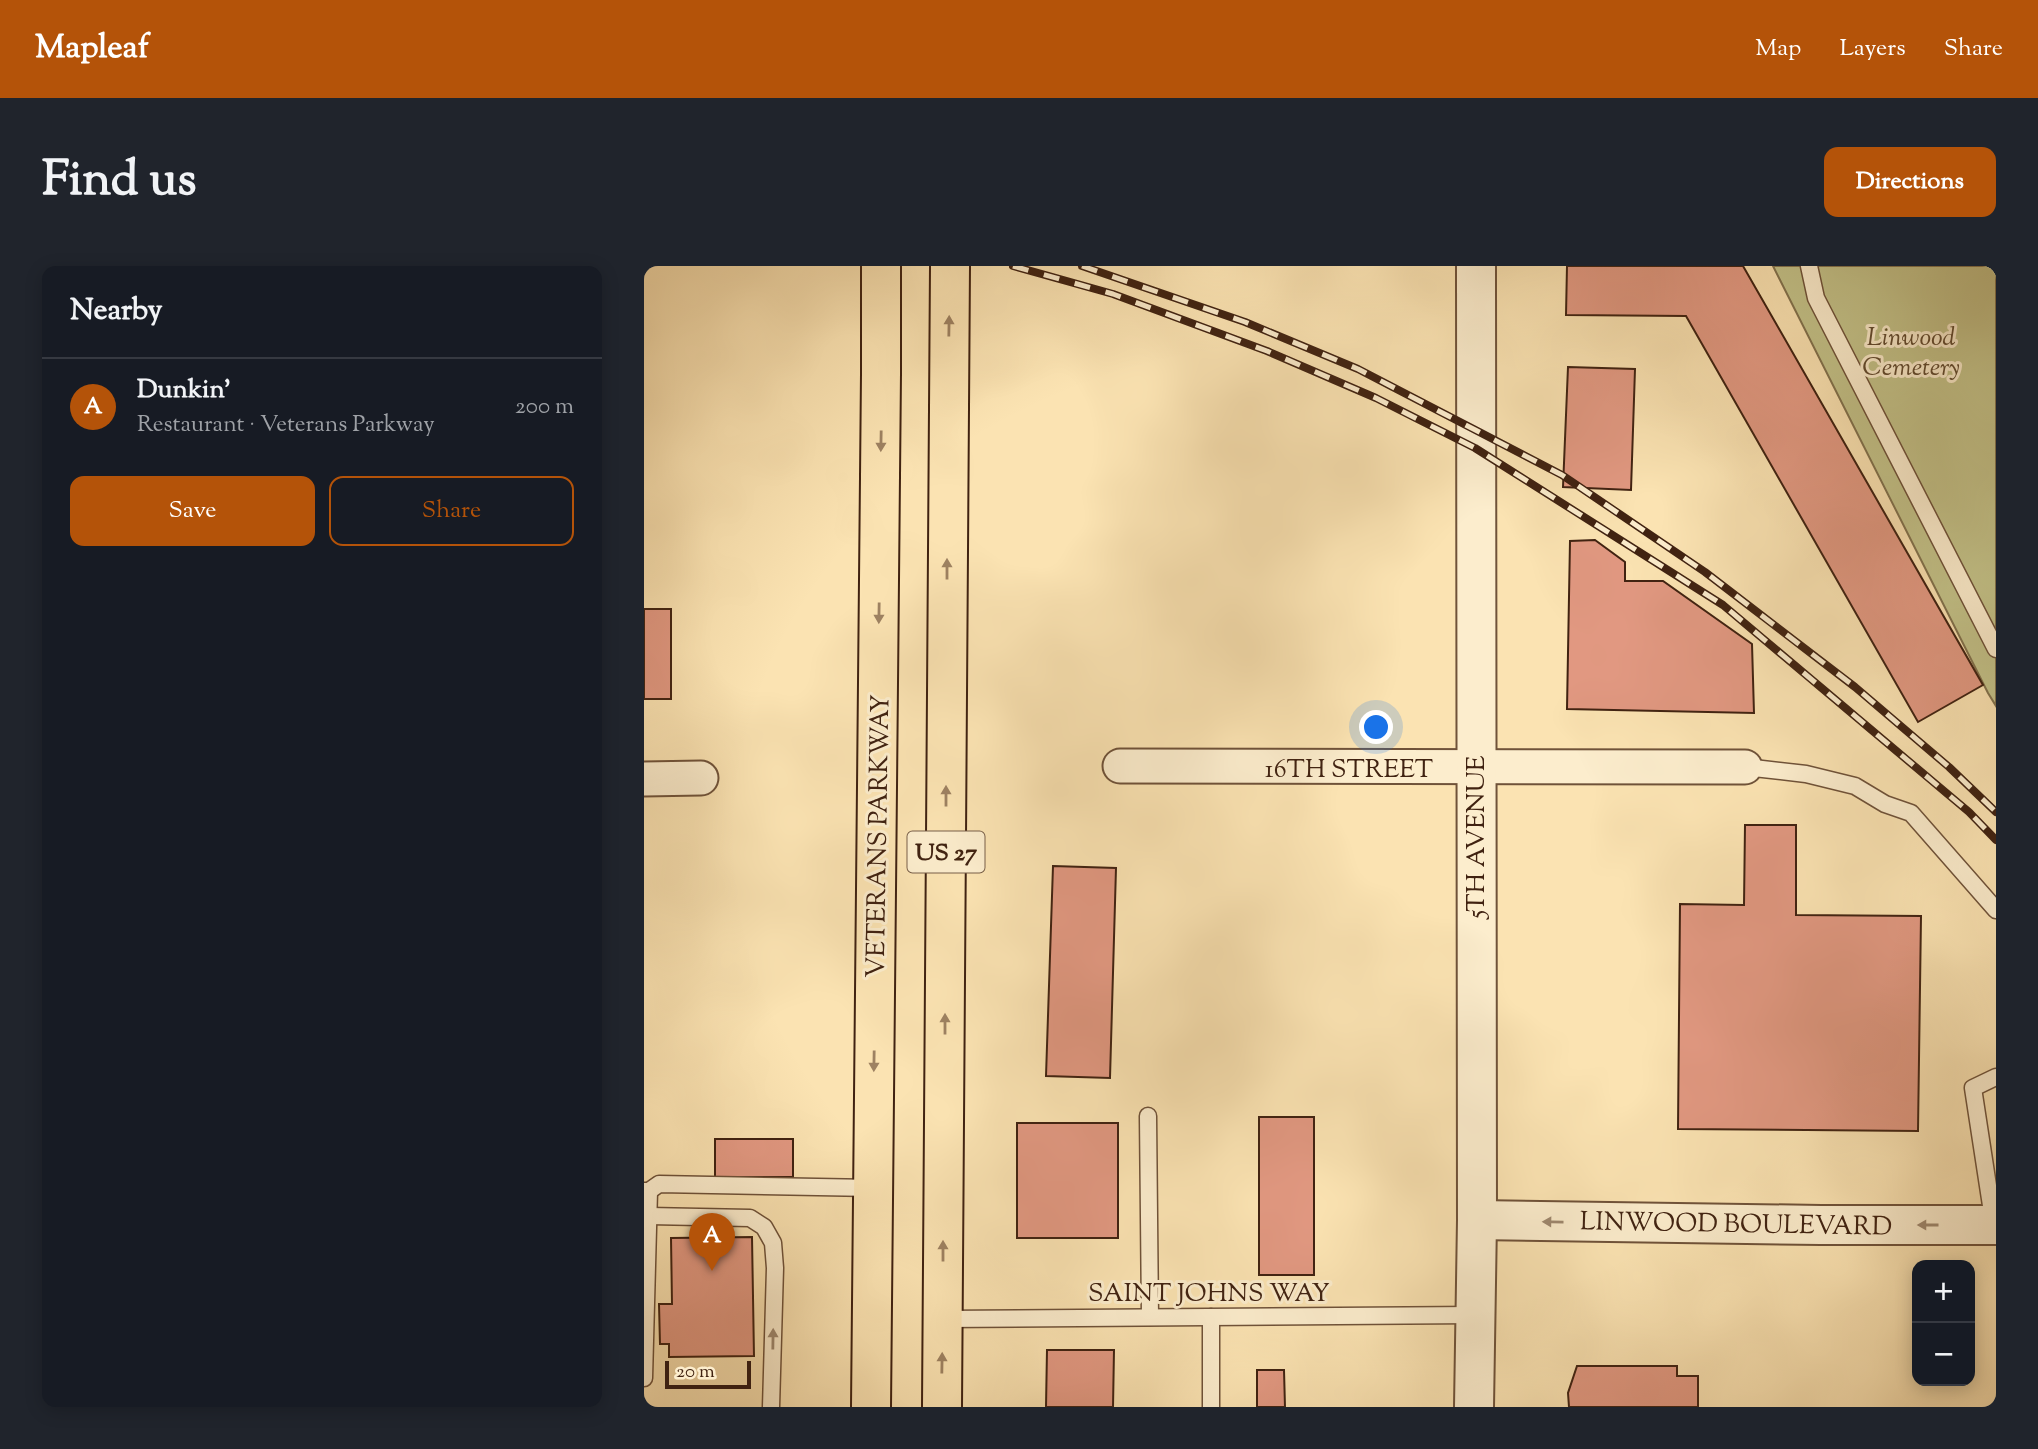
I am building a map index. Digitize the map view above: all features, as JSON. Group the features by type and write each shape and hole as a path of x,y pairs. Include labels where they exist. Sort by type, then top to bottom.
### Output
{"main road":[{"name":"VETERANS PARKWAY","path":"872,1407 881,266"},
{"name":"US 27","path":"942,1407 950,266"}],"street":[{"name":"5TH AVENUE","path":"1475,1407 1476,266"},
{"name":"16TH STREET","path":"1120,766 1745,767"},
{"path":"644,779 701,778"},
{"name":"LINWOOD BOULEVARD","path":"1477,1220 1995,1225"}],"lane":[{"path":"1800,266 1996,649"},
{"path":"1809,266 1816,298"},
{"path":"1745,767 1805,774 1855,786 1885,804 1911,813 1996,910"},
{"path":"1995,1225 1973,1088 1996,1077"},
{"path":"1148,1116 1150,1317"},
{"path":"644,1378 649,1216 647,1191 659,1184 873,1188"},
{"path":"649,1216 750,1218 764,1227 773,1243 775,1268 771,1407"},
{"name":"SAINT JOHNS WAY","path":"943,1319 1475,1315"},
{"path":"1211,1317 1211,1407"}],"green space":[{"name":"Linwood Cemetery","path":"1773,266 1996,266 1996,706 1988,693"}],"building":[{"path":"1567,266 1743,266 1983,685 1918,722 1686,316 1566,315"},
{"path":"1568,367 1635,369 1631,490 1563,487"},
{"path":"1595,540 1625,562 1625,581 1663,581 1752,644 1754,713 1567,709 1570,541"},
{"path":"644,609 671,609 671,699 644,699"},
{"path":"1745,825 1796,825 1796,915 1921,916 1918,1131 1678,1129 1680,904 1744,905"},
{"path":"1053,866 1116,868 1110,1078 1046,1076"},
{"path":"1259,1117 1314,1117 1314,1275 1259,1275"},
{"path":"1017,1123 1118,1123 1118,1238 1017,1238"},
{"path":"715,1139 793,1139 793,1177 715,1177"},
{"path":"752,1237 754,1356 669,1357 669,1344 660,1344 659,1304 672,1304 671,1238"},
{"path":"1047,1350 1114,1350 1113,1407 1046,1407"},
{"path":"1577,1366 1677,1366 1677,1376 1698,1376 1698,1407 1569,1407 1568,1393"},
{"path":"1257,1370 1284,1370 1285,1407 1257,1407"}],"railway":[{"path":"1013,266 1113,294 1267,351 1376,398 1475,448 1723,605 1969,812 1996,840"},
{"path":"1082,266 1245,322 1358,369 1562,475 1705,572 1855,687 1949,767 1996,812"}],"place":[{"name":"Dunkin'","path":"712,1271"}]}
